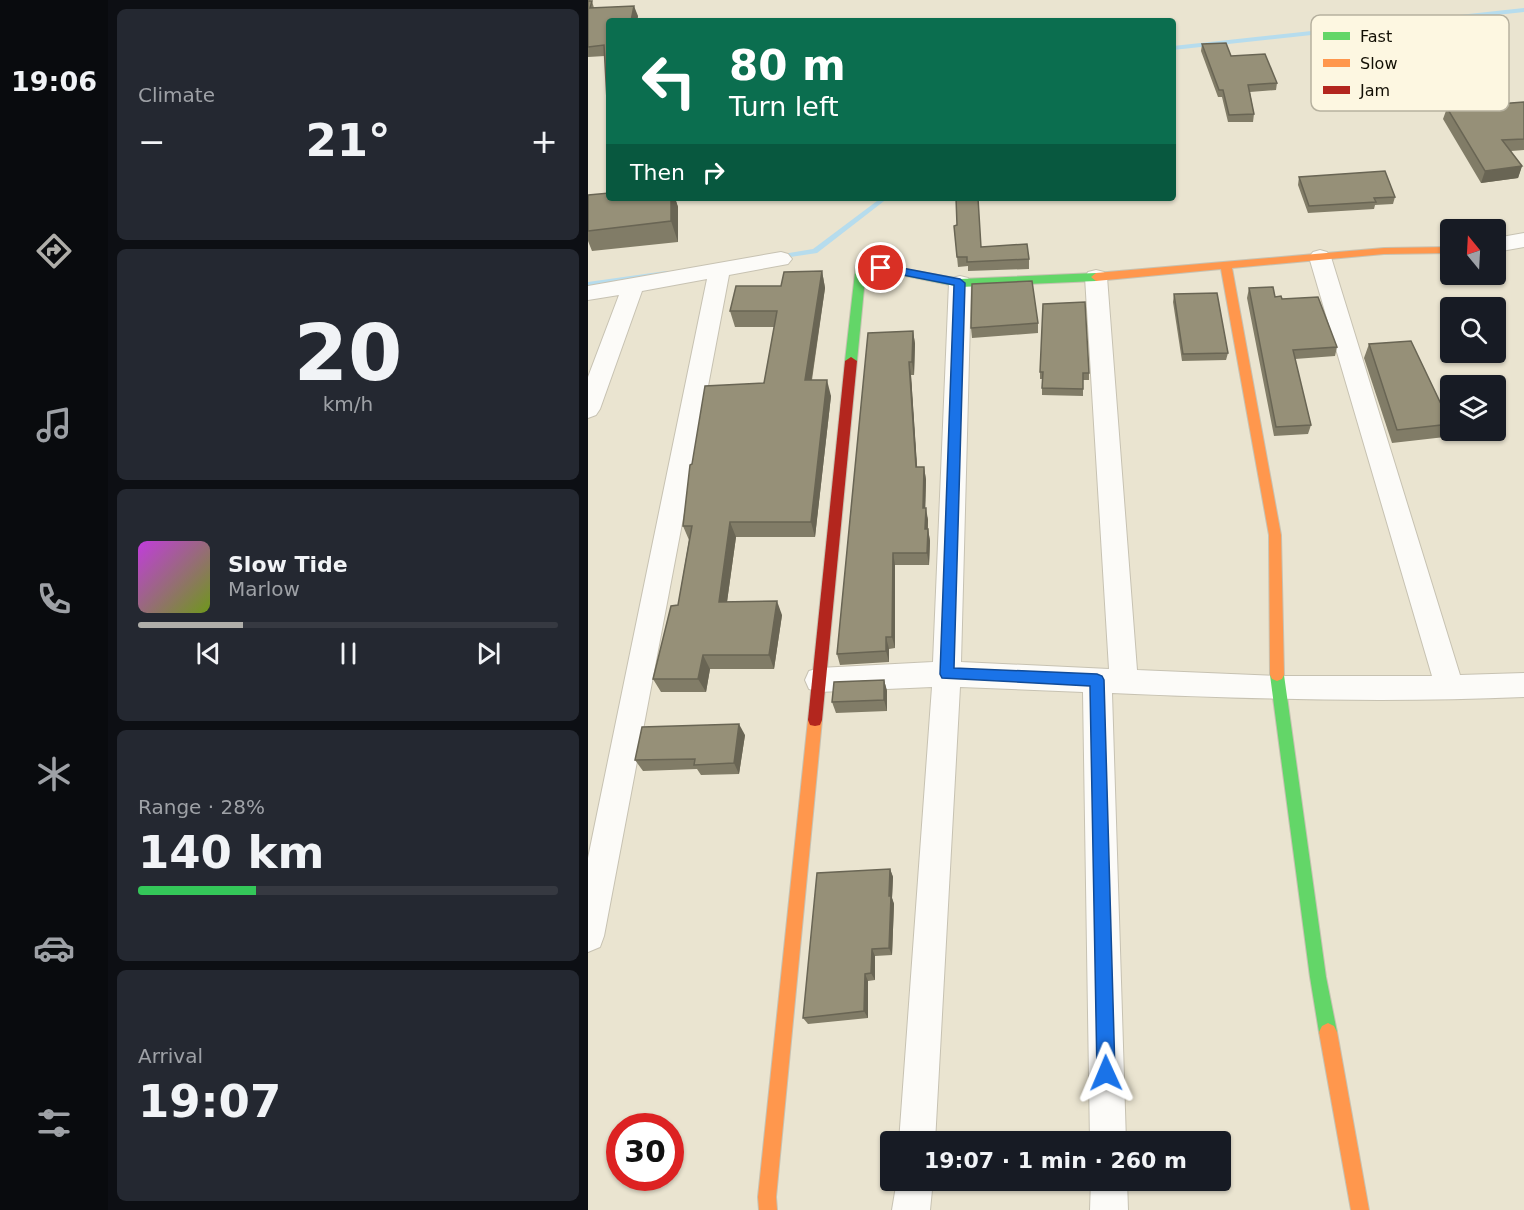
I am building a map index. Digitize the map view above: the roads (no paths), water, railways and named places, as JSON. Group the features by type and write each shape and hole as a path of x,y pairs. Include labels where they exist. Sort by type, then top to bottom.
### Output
{"street":[{"path":"1506,243 1524,240"},
{"path":"768,1210 767,1197 861,264 960,283 1096,277 1384,251 1440,250"},
{"path":"1320,257 1450,688"},
{"path":"588,293 782,259"},
{"path":"1226,267 1275,535 1277,688 1318,977 1360,1210"},
{"path":"588,936 714,308 719,270"},
{"path":"1096,277 1110,680 1108,1131"},
{"path":"918,1131 947,674 960,283"},
{"path":"588,409 595,368 633,285"},
{"path":"819,680 947,674 1277,688 1524,686"},
{"path":"912,1210 914,1191"},
{"path":"1108,1191 1109,1210"}],"waterway":[{"path":"1478,15 1524,10"},
{"path":"1176,48 1311,33"},
{"path":"777,257 815,251 881,201"},
{"path":"588,284 666,273"}]}
